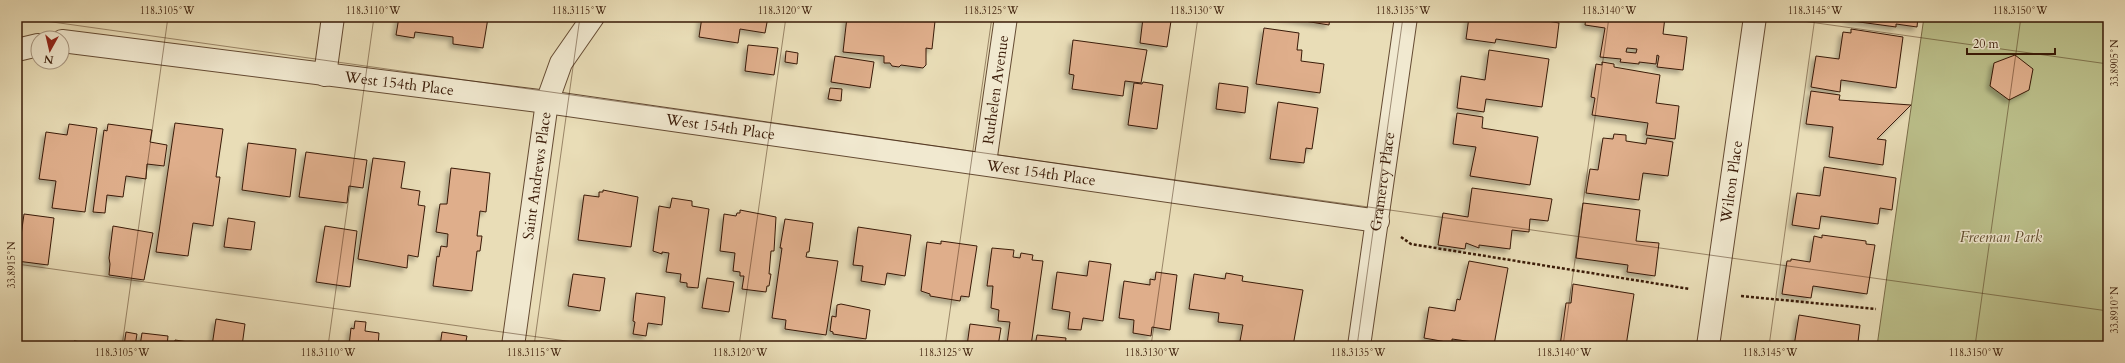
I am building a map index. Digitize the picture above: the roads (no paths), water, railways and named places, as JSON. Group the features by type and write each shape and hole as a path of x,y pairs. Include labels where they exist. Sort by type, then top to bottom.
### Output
{"street":[{"path":"325,74 333,17"},
{"name":"Saint Andrews Place","path":"513,346 547,102 561,63 593,17"},
{"name":"Ruthelen Avenue","path":"986,163 1006,17"},
{"name":"Gramercy Place","path":"1359,346 1406,17"},
{"name":"Wilton Place","path":"1708,346 1755,17"},
{"name":"West 154th Place","path":"70,42 547,102 986,163 1378,221"},
{"path":"17,50 30,47"}],"park label":[{"name":"Freeman Park","path":"2001,237"}]}
